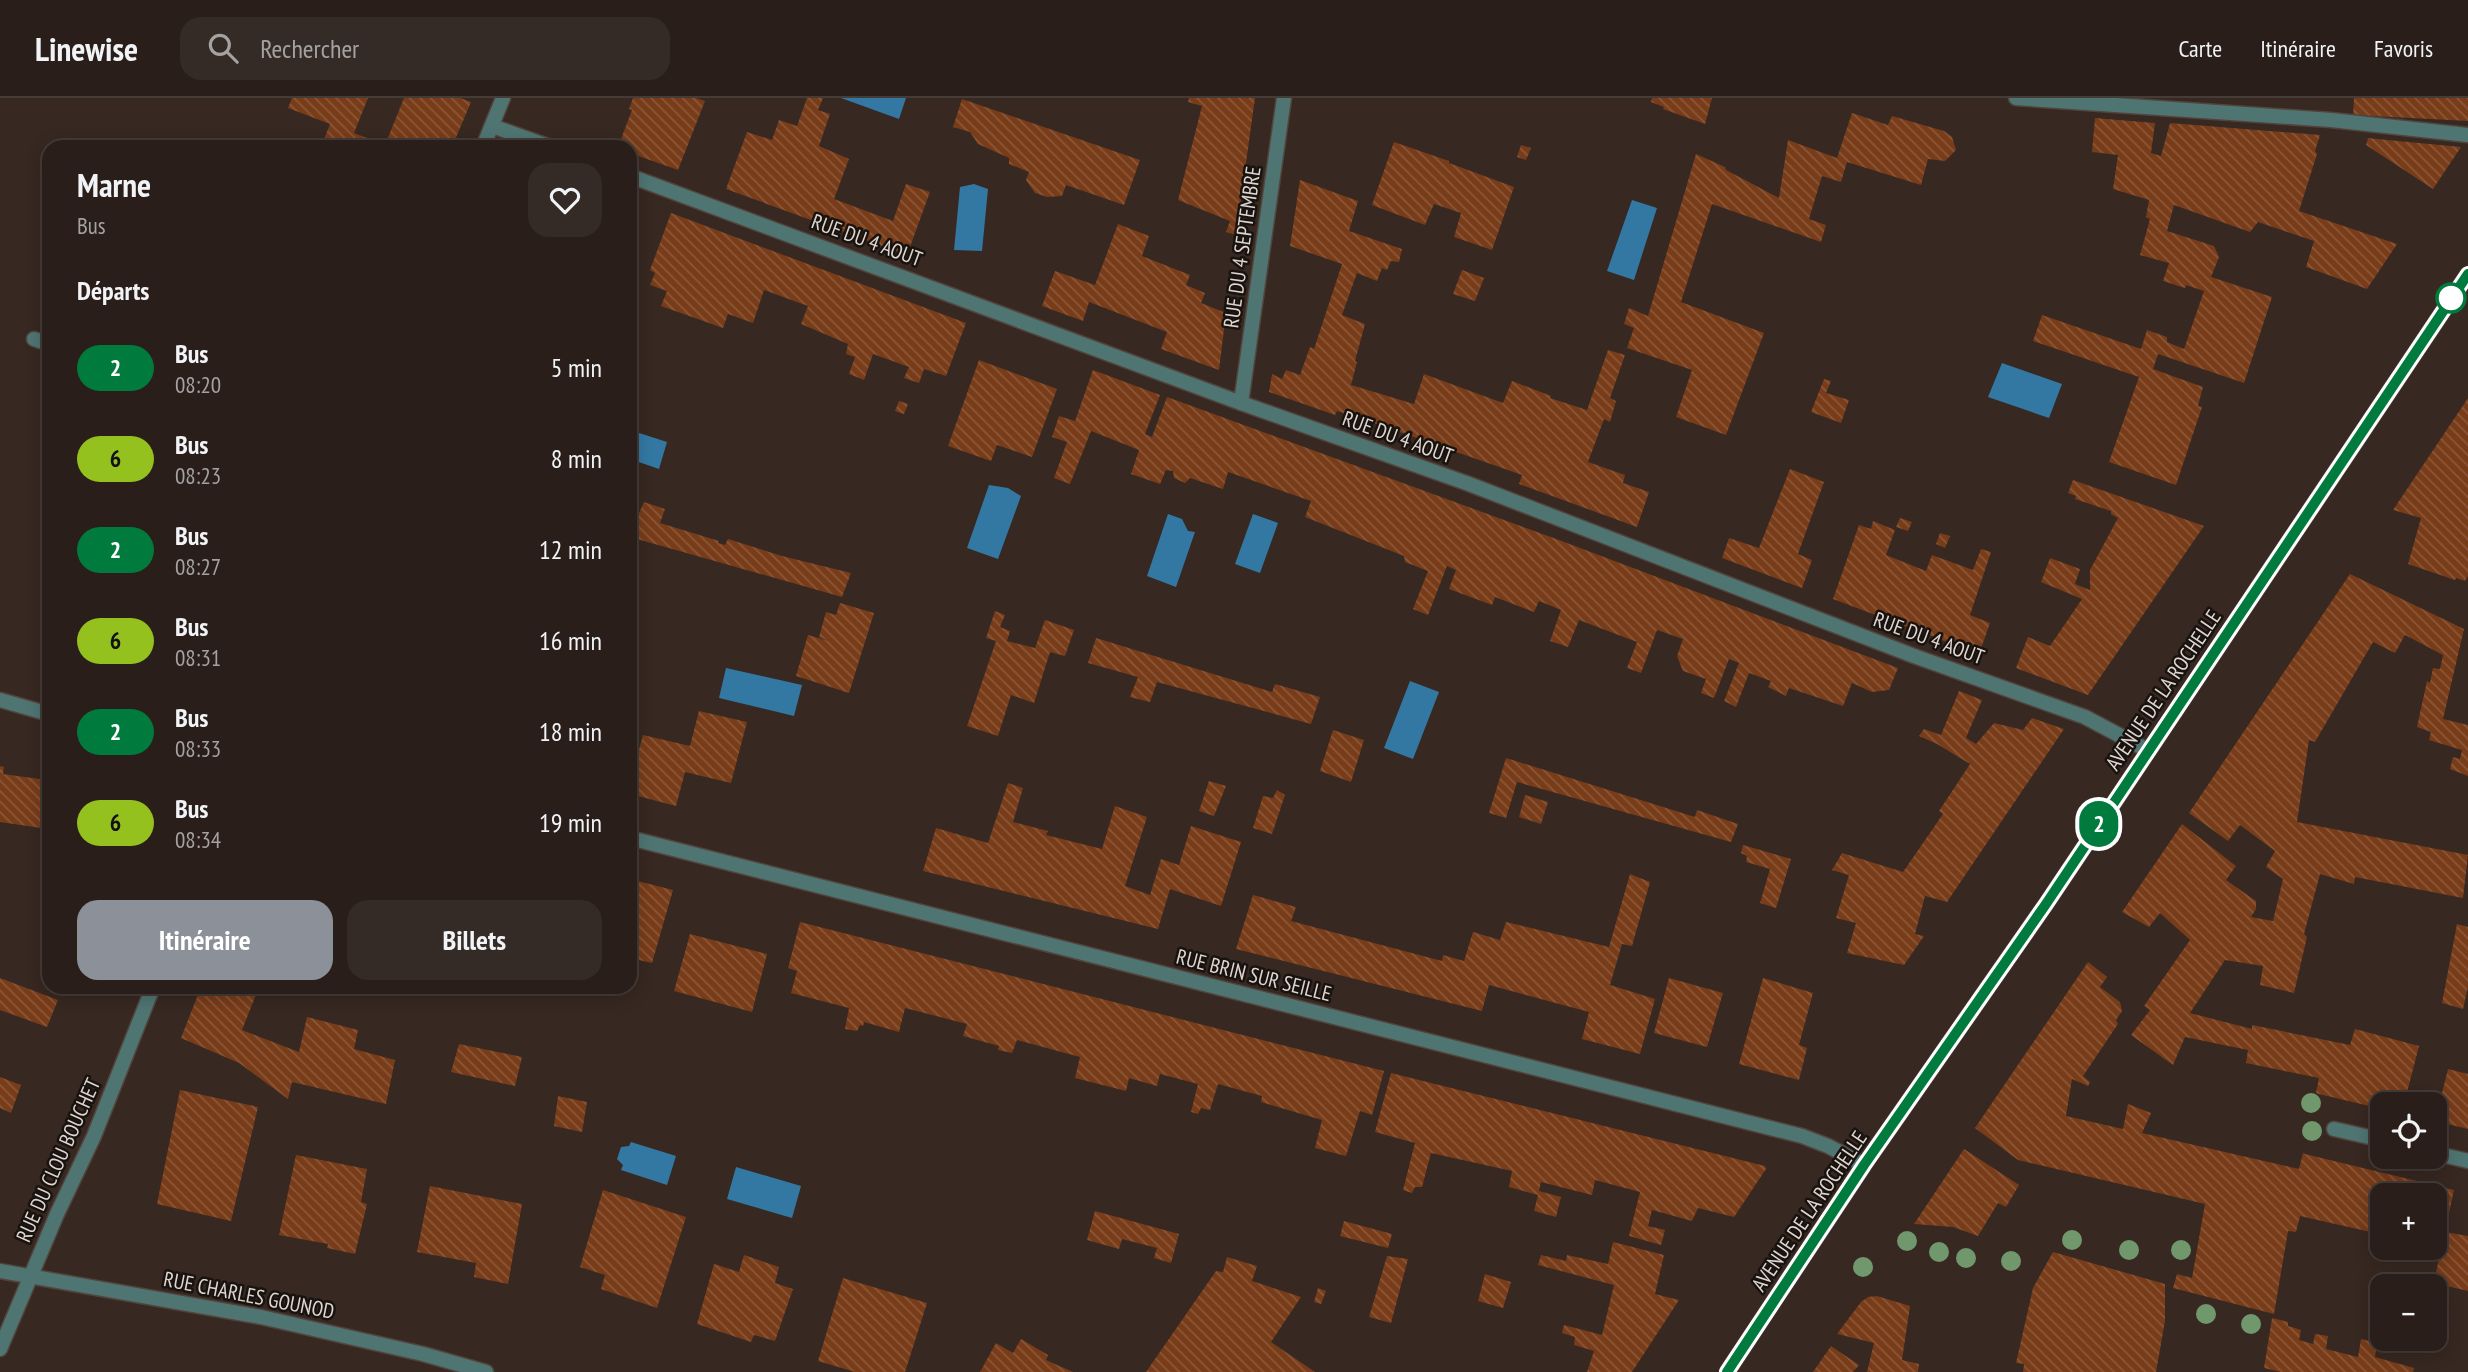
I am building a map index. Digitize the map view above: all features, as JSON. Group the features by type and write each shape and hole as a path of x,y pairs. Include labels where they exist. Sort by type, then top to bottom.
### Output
{"main road":[{"name":"AVENUE DE LA ROCHELLE","path":"1727,1372 1864,1165 2046,904 2468,274"}],"street":[{"path":"486,140 503,98"},
{"name":"RUE DU 4 SEPTEMBRE","path":"1241,403 1284,98"},
{"path":"2016,98 2331,120 2468,135"},
{"path":"492,126 531,140"},
{"name":"RUE DU 4 AOUT","path":"637,179 1241,403 1469,484 1914,656 2085,718 2147,750"},
{"path":"34,340 42,342"},
{"path":"0,700 42,712"},
{"name":"RUE BRIN SUR SEILLE","path":"637,840 1802,1136 1864,1165"},
{"name":"RUE DU CLOU BOUCHET","path":"0,1349 94,1136 150,994"},
{"path":"2334,1129 2370,1137"},
{"path":"2447,1156 2468,1161"},
{"name":"RUE CHARLES GOUNOD","path":"0,1271 261,1317 456,1368 486,1372"}],"water":[{"path":"841,98 906,98 899,119"},
{"path":"974,184 988,189 982,251 954,250 960,187"},
{"path":"1632,200 1657,208 1634,280 1607,271"},
{"path":"2002,363 2062,384 2049,418 1988,397"},
{"path":"637,432 667,442 659,469 637,461"},
{"path":"989,485 1008,488 1021,496 998,559 967,548"},
{"path":"1168,514 1182,519 1188,531 1195,532 1176,587 1147,576"},
{"path":"1253,514 1278,523 1260,573 1235,564"},
{"path":"726,668 802,685 794,716 719,698"},
{"path":"1410,681 1439,692 1413,759 1384,748"},
{"path":"631,1142 676,1156 667,1185 621,1170 623,1165 617,1159 621,1147 629,1146"},
{"path":"736,1167 801,1186 792,1218 727,1199"}],"building":[{"path":"292,98 368,98 354,133 372,140 324,140 330,124 288,108"},
{"path":"404,98 460,98 471,102 455,140 387,140"},
{"path":"633,98 696,98 705,101 678,170 637,155 637,140 621,140 632,110 629,109"},
{"path":"807,98 823,98 818,110 830,114 819,146 849,159 834,199 893,221 906,184 930,192 907,255 726,189 747,132 772,140 779,120 797,126"},
{"path":"1189,98 1255,98 1236,235 1226,232 1230,221 1178,200 1202,106 1188,102"},
{"path":"1652,98 1712,98 1705,124 1663,109 1664,107 1651,102"},
{"path":"2354,98 2468,98 2468,121 2353,115"},
{"path":"962,99 1140,160 1124,205 1066,185 1062,196 1047,197 1035,193 1026,180 1029,172 1009,164 1009,158 978,144 970,132 953,127"},
{"path":"1852,113 1888,125 1892,116 1944,131 1952,137 1956,150 1945,161 1928,159 1921,185 1847,162 1841,182 1822,176 1809,219 1826,225 1821,242 1712,204 1681,302 1764,333 1726,435 1676,417 1692,370 1627,348 1634,328 1624,324 1629,308 1648,316 1696,154 1779,198 1788,140 1837,158"},
{"path":"2095,118 2155,123 2151,153 2161,156 2170,123 2320,135 2315,151 2317,154 2299,211 2397,244 2367,289 2306,267 2314,241 2258,222 2250,232 2174,205 2167,231 2214,246 2219,257 2211,277 2272,297 2244,383 2158,354 2153,369 2203,387 2198,406 2202,407 2176,485 2109,462 2139,377 2033,341 2042,315 2141,349 2147,330 2167,337 2167,342 2184,349 2204,291 2163,281 2169,263 2140,255 2150,219 2146,217 2149,200 2113,189 2118,155 2092,152"},
{"path":"2368,138 2461,147 2433,189 2366,145"},
{"path":"1394,142 1514,187 1492,250 1454,237 1461,213 1434,204 1425,225 1372,205"},
{"path":"1521,145 1531,148 1526,160 1517,157"},
{"path":"1300,180 1358,201 1349,231 1402,249 1399,262 1391,261 1387,270 1382,268 1377,281 1357,273 1342,315 1365,324 1351,385 1414,404 1424,374 1503,403 1512,381 1551,396 1550,398 1587,410 1608,350 1625,355 1610,398 1616,401 1610,422 1604,419 1588,462 1625,475 1623,483 1649,492 1637,527 1519,484 1522,475 1368,421 1337,411 1335,415 1269,392 1272,374 1282,379 1286,370 1300,375 1310,347 1314,349 1342,264 1290,246"},
{"path":"671,213 966,323 946,376 924,369 919,383 904,378 909,367 873,354 864,380 849,374 855,357 846,354 848,344 801,324 808,306 764,290 753,323 728,314 723,328 661,306 667,291 650,285 655,273 650,270"},
{"path":"1118,224 1149,236 1142,256 1190,275 1186,285 1205,293 1201,303 1226,313 1219,370 1161,349 1167,332 1089,302 1083,321 1042,306 1055,271 1095,285"},
{"path":"1462,270 1484,278 1475,301 1453,294"},
{"path":"979,360 1057,389 1032,457 997,445 991,461 948,446"},
{"path":"1093,370 1160,395 1145,434 1152,437 1167,397 1559,540 1898,668 1889,690 1872,692 1852,683 1843,706 1789,688 1786,696 1768,687 1771,681 1749,673 1736,707 1724,701 1739,663 1729,659 1714,698 1701,693 1706,679 1683,671 1677,656 1683,639 1657,630 1641,673 1627,668 1637,642 1579,620 1568,647 1550,641 1561,610 1539,601 1534,612 1495,597 1492,605 1449,589 1456,570 1447,566 1428,615 1413,609 1428,571 1405,562 1404,556 1305,517 1311,501 1228,472 1223,489 1190,478 1185,483 1174,478 1173,471 1166,470 1160,484 1131,474 1139,450 1091,431 1070,484 1054,478 1067,442 1052,437 1059,416 1075,421"},
{"path":"1824,379 1831,381 1826,393 1849,400 1841,423 1811,412"},
{"path":"2468,398 2468,576 2465,581 2408,564 2421,518 2393,510"},
{"path":"899,401 908,404 904,414 895,411"},
{"path":"1790,469 1824,482 1798,554 1812,560 1802,588 1722,558 1729,538 1759,548"},
{"path":"2073,480 2204,526 2088,695 2016,668 2028,637 2050,646 2082,599 2041,582 2050,558 2080,569 2075,584 2090,590 2090,570 2118,518 2111,514 2111,511 2075,499 2076,496 2068,493"},
{"path":"644,502 665,509 660,523 719,541 718,543 725,545 728,539 851,573 842,597 637,539 637,512"},
{"path":"1900,518 1912,522 1908,531 1896,527"},
{"path":"1873,521 1895,530 1886,555 1926,571 1932,555 1973,570 1981,549 1991,552 1970,615 1990,623 1979,654 1833,599 1859,525 1871,529"},
{"path":"1940,533 1950,536 1945,548 1936,544"},
{"path":"2350,574 2464,629 2443,719 2468,725 2468,776 2450,769 2453,757 2460,759 2462,750 2429,740 2431,732 2417,727 2427,681 2430,683 2433,668 2440,669 2443,655 2405,635 2395,653 2373,642 2315,742 2309,740 2297,822 2468,855 2463,898 2355,877 2354,884 2320,874 2304,934 2307,937 2294,993 2260,985 2263,966 2225,960 2190,1013 2252,1029 2252,1025 2350,1045 2355,1029 2419,1046 2407,1092 2370,1092 2370,1106 2316,1093 2319,1078 2246,1063 2248,1050 2185,1037 2173,1065 2131,1035 2150,1010 2144,1006 2190,940 2160,913 2149,927 2122,912 2182,824 2236,866 2226,880 2256,901 2256,909 2251,917 2273,921 2283,879 2266,867 2275,851 2240,825 2228,841 2189,813"},
{"path":"840,603 874,613 849,693 796,676 808,635 829,641 819,637 826,612 836,615"},
{"path":"995,611 1005,615 1000,627 1010,631 1007,641 1035,648 1045,620 1074,630 1065,656 1050,652 1034,703 1011,695 998,736 967,726 996,641 986,638"},
{"path":"1096,638 1272,692 1275,684 1320,697 1311,724 1157,682 1150,702 1130,697 1138,677 1088,663"},
{"path":"1959,691 1982,700 1966,738 1976,744 1994,723 2023,730 2032,718 2064,729 1947,902 1925,896 1915,934 1924,936 1904,965 1847,953 1856,923 1836,918 1849,875 1832,870 1842,853 1903,872 1943,814 1939,811 1970,764 1919,736 1924,729 1941,735"},
{"path":"699,711 747,722 731,783 685,772 676,806 637,796 637,757 643,735 690,746"},
{"path":"1333,730 1364,740 1351,782 1320,771"},
{"path":"1506,758 1695,817 1697,810 1738,824 1731,842 1517,782 1506,818 1489,813"},
{"path":"0,766 4,767 3,774 42,779 41,828 0,822"},
{"path":"1209,781 1226,786 1214,816 1199,811"},
{"path":"1008,783 1023,788 1013,822 1048,831 1046,835 1102,849 1115,806 1147,817 1125,886 1150,895 1161,859 1179,865 1191,826 1241,842 1221,906 1170,889 1158,929 923,871 936,828 988,843"},
{"path":"1277,790 1285,795 1272,834 1253,828 1263,796 1273,798"},
{"path":"1525,795 1548,802 1541,824 1519,817"},
{"path":"1743,845 1791,859 1776,908 1760,903 1770,869 1746,862 1747,856 1741,853"},
{"path":"1630,874 1650,882 1632,946 1622,944 1610,985 1655,999 1640,1054 1582,1039 1589,1012 1489,985 1482,1011 1236,949 1253,895 1296,907 1291,921 1442,961 1443,955 1464,961 1473,932 1500,940 1506,922 1609,947"},
{"path":"637,881 673,890 652,963 637,960"},
{"path":"800,922 1384,1071 1372,1115 1360,1111 1346,1156 1315,1148 1322,1120 1261,1102 1262,1096 1218,1084 1210,1110 1201,1108 1198,1114 1191,1112 1198,1084 1160,1074 1157,1086 1129,1078 1126,1091 1075,1078 1080,1057 1017,1040 1012,1053 998,1050 999,1046 963,1036 967,1024 905,1008 899,1032 864,1022 857,1031 845,1029 849,1008 791,993 797,971 788,968"},
{"path":"2457,924 2468,927 2468,987 2463,1009 2442,1003"},
{"path":"690,934 767,954 752,1012 674,991"},
{"path":"2088,962 2107,977 2100,987 2120,1002 2122,1011 2116,1020 2118,1024 2083,1076 2090,1082 2088,1086 2072,1079 2066,1116 2123,1129 2128,1104 2151,1113 2142,1133 2299,1169 2303,1153 2425,1183 2370,1183 2370,1232 2300,1216 2296,1232 2288,1231 2274,1314 2173,1288 2177,1274 2192,1278 2205,1204 2018,1160 1975,1128"},
{"path":"0,978 58,1000 47,1027 0,1010"},
{"path":"1669,978 1723,993 1707,1047 1654,1033"},
{"path":"1763,978 1813,993 1799,1045 1807,1048 1799,1080 1739,1064"},
{"path":"198,994 256,994 242,1030 299,1052 307,1017 358,1030 354,1049 395,1060 386,1104 292,1082 288,1099 239,1063 181,1038"},
{"path":"459,1044 522,1057 515,1086 451,1072"},
{"path":"2448,1069 2468,1074 2468,1129 2447,1124 2447,1092 2442,1092"},
{"path":"1391,1073 1765,1166 1766,1169 1734,1217 1698,1208 1692,1221 1652,1210 1648,1226 1665,1230 1661,1245 1629,1236 1640,1192 1595,1180 1592,1195 1541,1182 1539,1191 1561,1197 1556,1217 1534,1211 1538,1195 1509,1187 1512,1171 1431,1153 1422,1187 1415,1187 1412,1193 1403,1190 1415,1143 1375,1132"},
{"path":"0,1077 21,1085 11,1113 0,1108"},
{"path":"180,1090 258,1107 231,1221 157,1204"},
{"path":"558,1096 587,1102 582,1132 554,1126"},
{"path":"1964,1149 2019,1185 2006,1207 1998,1203 1978,1236 1953,1227 1914,1224"},
{"path":"296,1155 367,1169 361,1202 367,1204 355,1254 327,1248 328,1244 279,1235"},
{"path":"430,1186 522,1204 508,1284 474,1277 476,1263 417,1252"},
{"path":"2447,1188 2454,1190 2447,1223"},
{"path":"603,1190 686,1217 657,1308 601,1289 605,1275 580,1267"},
{"path":"1095,1211 1179,1234 1171,1263 1154,1258 1157,1248 1122,1239 1119,1249 1087,1240"},
{"path":"1344,1221 1392,1234 1388,1248 1340,1236"},
{"path":"2447,1232 2468,1236 2468,1291 2447,1286 2447,1274 2436,1274 2439,1260 2447,1260"},
{"path":"1613,1242 1664,1255 1655,1294 1679,1300 1632,1372 1587,1372 1594,1351 1574,1345 1575,1337 1562,1333 1564,1325 1602,1335 1614,1285 1538,1265 1541,1255 1566,1261 1567,1255 1608,1264"},
{"path":"2053,1252 2165,1284 2165,1321 2156,1372 2023,1372 2024,1364 2016,1363 2033,1288"},
{"path":"744,1255 779,1267 775,1283 793,1289 775,1341 754,1335 751,1342 697,1324 714,1264 739,1272"},
{"path":"1387,1256 1408,1259 1391,1323 1369,1317"},
{"path":"1227,1257 1257,1266 1252,1281 1301,1297 1271,1342 1315,1372 1146,1372 1216,1271 1223,1272"},
{"path":"1485,1274 1511,1282 1503,1308 1478,1301"},
{"path":"843,1278 927,1303 905,1372 855,1372 818,1361"},
{"path":"1318,1288 1326,1291 1321,1304 1314,1302"},
{"path":"1877,1296 1910,1306 1902,1360 1919,1364 1918,1372 1867,1372 1874,1343 1837,1334 1861,1302 1868,1297"},
{"path":"2272,1318 2288,1322 2288,1326 2301,1330 2299,1340 2313,1344 2315,1334 2328,1336 2326,1349 2358,1357 2361,1339 2370,1341 2370,1351 2376,1351 2375,1357 2414,1368 2413,1372 2281,1372 2264,1368"},
{"path":"1021,1339 1048,1355 1046,1360 1073,1372 980,1372 996,1343 1013,1353"},
{"path":"1831,1346 1859,1365 1853,1372 1813,1372"}],"bus line":[{"name":"2","path":"1727,1372 1864,1165 2046,904 2468,274"}]}
